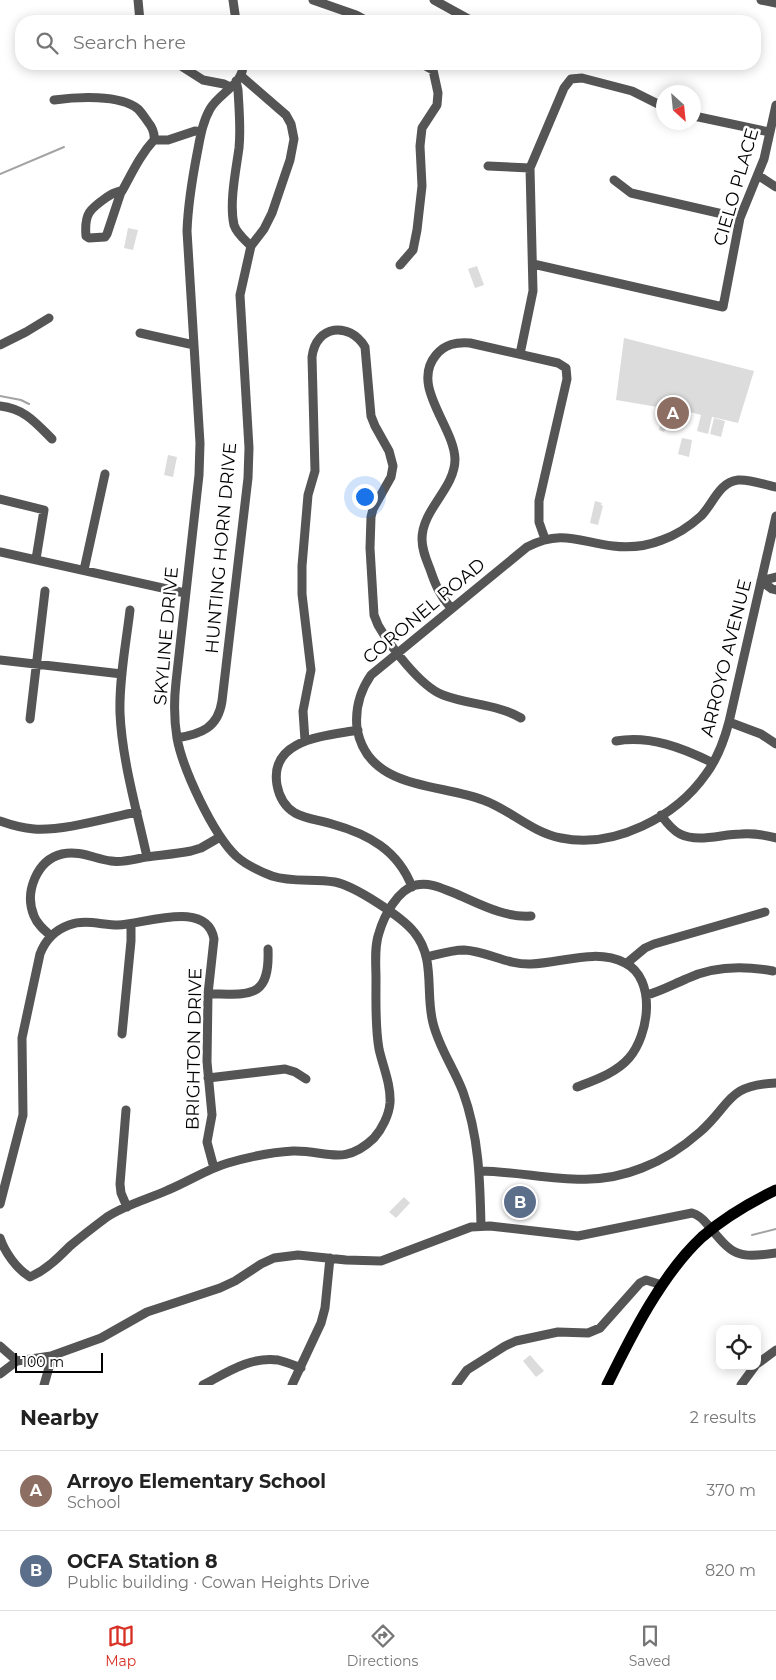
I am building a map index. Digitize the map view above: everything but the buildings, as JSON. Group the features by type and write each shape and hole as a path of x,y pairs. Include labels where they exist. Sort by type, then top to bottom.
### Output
{"main road":[{"path":"607,1385 662,1285 700,1239 742,1207 776,1190"}],"street":[{"path":"138,0 139,15"},
{"path":"233,0 235,15"},
{"path":"313,0 356,15"},
{"path":"434,0 461,15"},
{"path":"761,0 776,3"},
{"path":"187,70 203,80 224,84 236,81 286,114 291,124 294,139 290,160 272,213 264,229 251,246 240,236 235,226 232,209 239,146 238,90 236,81 241,70"},
{"path":"400,265 413,250 415,241 422,186 420,146 422,128 437,105 438,93 433,70"},
{"path":"520,354 532,301 530,168 564,88 571,78 582,78 632,91 656,103"},
{"name":"SKYLINE DRIVE","path":"236,81 210,110 201,132 187,220 200,449 175,689 177,738 190,777 220,837 240,860 261,872 288,880 337,882 355,890 389,912 404,922 415,933 427,957 429,1004 433,1024 440,1045 467,1103 474,1128 480,1171 481,1226"},
{"path":"54,100 88,97 124,103 140,111 154,134 154,140 144,151 122,190 105,237 89,238 86,236 87,217 93,207 112,194 122,190"},
{"name":"CIELO PLACE","path":"532,264 723,307 740,218 759,176 776,105"},
{"path":"701,117 769,132"},
{"path":"154,140 168,140 201,132"},
{"path":"488,166 530,168"},
{"path":"759,176 776,187"},
{"path":"614,180 631,193 740,218"},
{"name":"HUNTING HORN DRIVE","path":"177,738 196,734 209,727 220,714 222,701 248,471 249,448 240,300 241,284 251,246"},
{"path":"0,345 49,318"},
{"path":"305,741 303,711 311,670 302,594 302,566 308,495 315,471 312,357 318,340 336,330 354,334 360,338 365,347 371,416 392,457 393,466 390,477 373,508 371,517 370,548 374,614 378,626 397,652 432,690 459,700 509,711 521,718"},
{"path":"140,333 194,345"},
{"path":"451,608 436,588 423,551 422,540 426,521 451,477 455,458 449,435 430,393 428,370 432,360 442,348 455,343 470,343 558,363 566,368 566,379 538,502 539,522 545,539"},
{"path":"0,406 13,407 22,412 35,421 52,439"},
{"path":"84,570 106,474"},
{"name":"CORONEL ROAD","path":"661,815 637,829 615,837 584,840 556,837 522,822 496,806 478,798 393,777 367,753 360,739 356,720 359,699 366,682 378,668 519,553 535,543 545,539 565,537 611,546 625,547 649,544 672,536 695,521 706,510 719,491 729,483 742,480 776,487"},
{"path":"0,498 44,510 36,559"},
{"name":"ARROYO AVENUE","path":"661,815 691,793 706,775 723,744 776,516"},
{"path":"0,552 185,592"},
{"path":"761,581 776,577"},
{"path":"761,581 776,590"},
{"path":"30,719 45,591"},
{"path":"130,610 122,674 120,713 124,751 146,857"},
{"path":"0,660 122,674"},
{"path":"729,722 761,734 776,744"},
{"path":"358,730 298,743 287,752 279,766 277,782 281,798 287,806 300,816 351,830 380,845 401,863 412,886"},
{"path":"616,741 641,739 671,745 713,763"},
{"path":"0,821 26,828 43,829 137,812"},
{"path":"661,815 669,826 686,836 698,838 759,834 776,838"},
{"path":"51,936 38,924 30,901 33,882 37,873 50,860 66,854 86,855 112,862 191,851 201,848 220,837"},
{"path":"0,1238 8,1255 22,1272 30,1277 42,1272 73,1244 108,1217 226,1163 276,1152 304,1151 328,1155 348,1153 366,1144 375,1137 381,1128 390,1104 377,1031 376,959 378,934 399,897 412,886 432,885 502,913 518,917 531,916"},
{"path":"627,963 645,948 654,944 765,912"},
{"name":"BRIGHTON DRIVE","path":"130,924 167,917 185,916 197,918 207,923 213,930 214,939 208,994 208,1078 212,1115 207,1142 214,1168"},
{"path":"0,1204 23,1115 21,1050 25,1018 40,954 51,936 66,926 77,922 110,925 130,924 131,941 122,1034"},
{"path":"208,994 243,994 252,992 259,987 268,974 268,949"},
{"path":"427,957 464,950 520,964 601,956 627,963 636,972 647,995 648,1007 641,1036 629,1059 603,1076 577,1087"},
{"path":"647,995 668,988 686,978 718,970 752,968 773,971"},
{"path":"208,1078 284,1069 295,1072 306,1079"},
{"path":"480,1171 585,1181 627,1174 683,1146 702,1131 727,1100 737,1092 759,1083 776,1083"},
{"path":"126,1110 120,1184 121,1193 127,1207"},
{"path":"0,1374 18,1361 51,1356 110,1334 147,1312 220,1288 274,1258 298,1255 381,1261 459,1230 481,1226 578,1236 692,1214 702,1218 723,1244 738,1254 752,1256 776,1253"},
{"path":"292,1385 321,1323 325,1308 330,1258"},
{"path":"456,1385 467,1370 505,1346 528,1337 558,1332 588,1333 600,1328 640,1283 646,1280 662,1285"},
{"path":"0,1346 18,1361"},
{"path":"761,1361 776,1350"},
{"path":"44,1385 51,1356"},
{"path":"203,1385 247,1363 258,1360 280,1361 301,1368"},
{"path":"741,1385 752,1370"}],"shaded area":[{"path":"128,228 138,230 133,250 124,248"},
{"path":"477,266 484,285 475,288 468,269"},
{"path":"624,338 754,371 738,423 712,417 708,434 697,431 701,415 690,412 689,415 678,412 669,400 677,414 674,426 669,429 666,428 664,432 659,430 664,408 616,400"},
{"path":"714,418 725,421 721,437 710,434"},
{"path":"682,438 692,440 689,457 678,454"},
{"path":"168,455 177,457 173,477 164,475"},
{"path":"595,501 602,503 601,505 603,506 598,525 590,523"},
{"path":"404,1197 410,1203 396,1218 389,1212"},
{"path":"530,1355 544,1371 536,1377 523,1361"}],"waterway":[{"path":"0,174 64,147"},
{"path":"0,396 21,400 29,404"},
{"path":"752,1235 776,1229"}],"place":[{"name":"Arroyo Elementary School","path":"673,413"},
{"name":"OCFA Station 8","path":"520,1202"}]}
